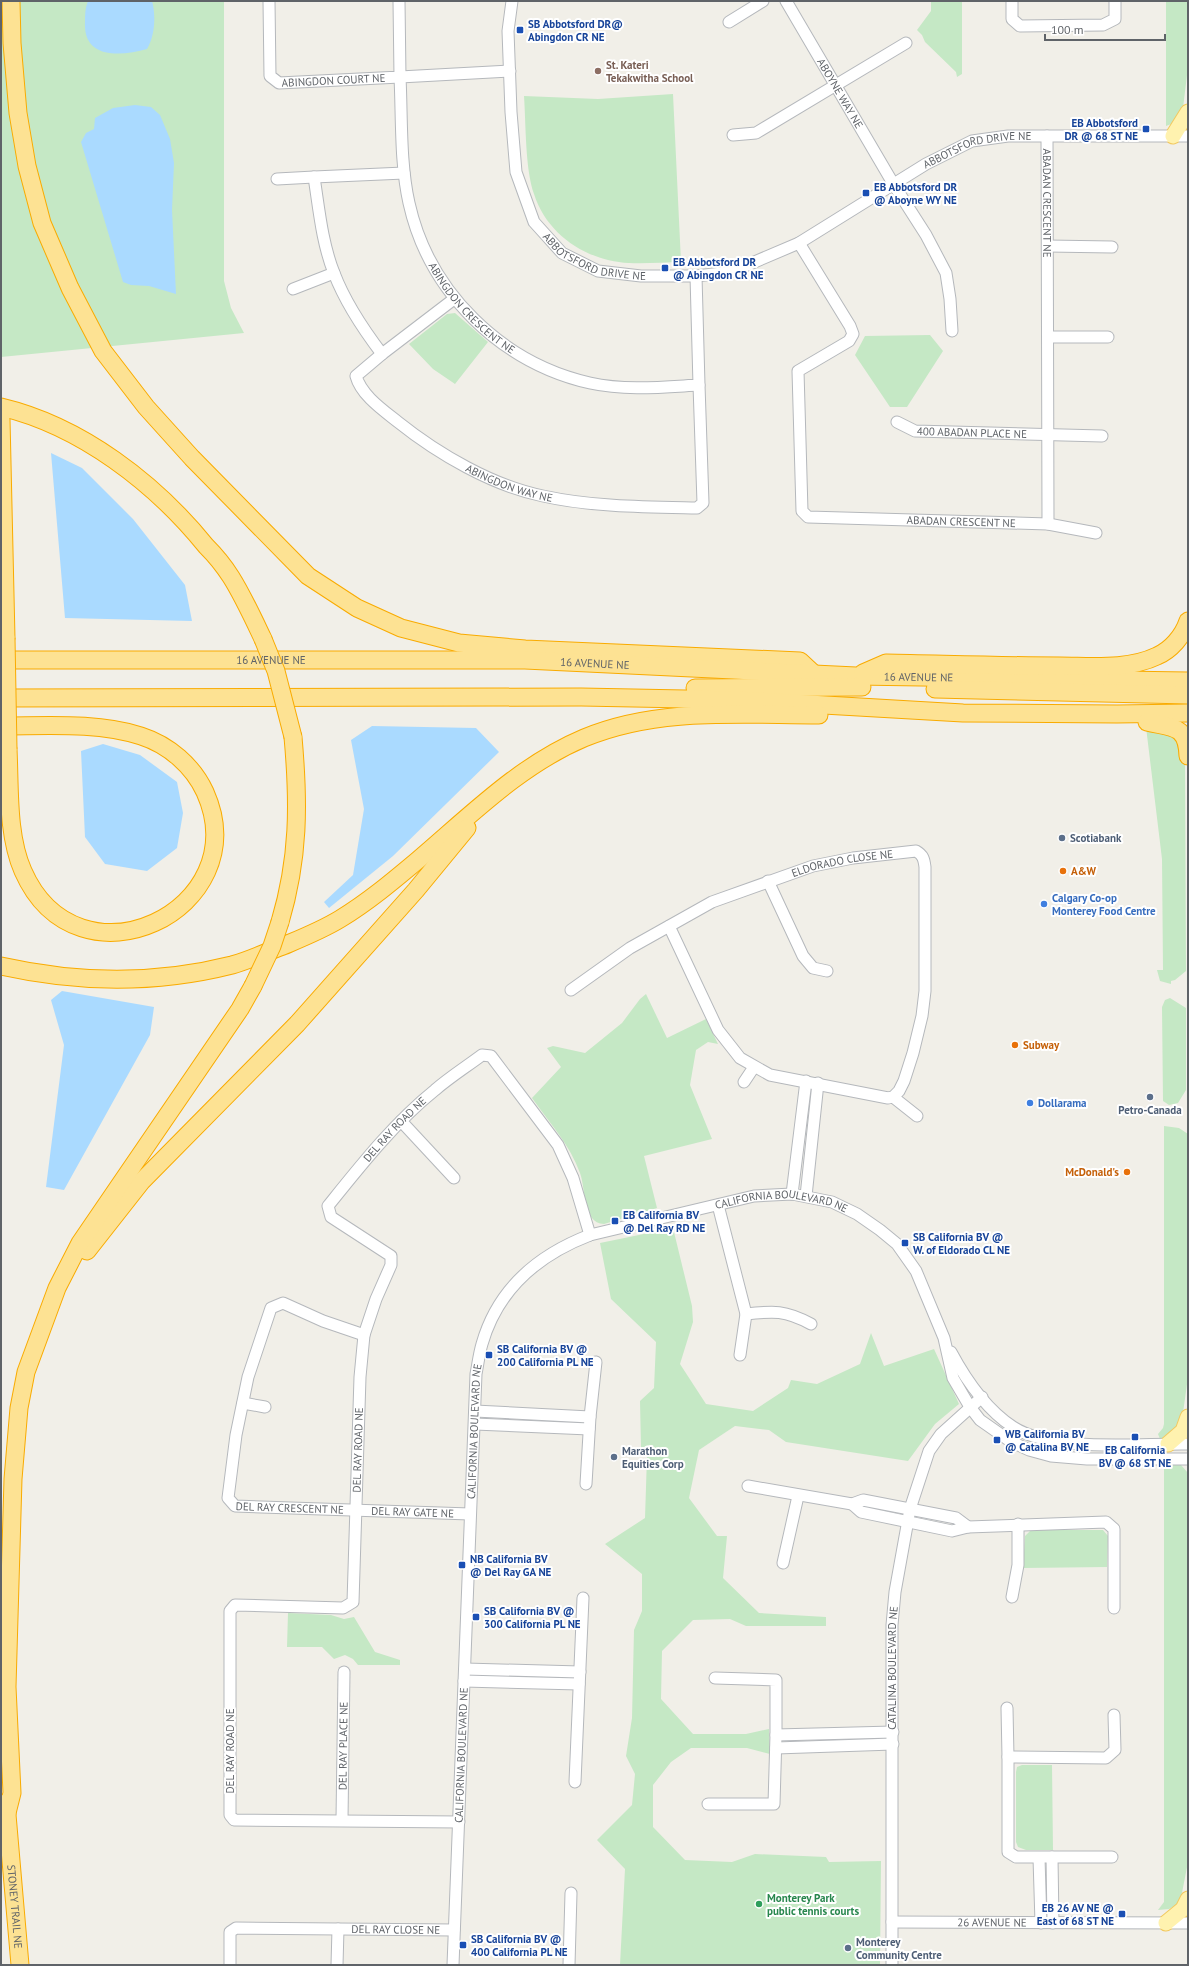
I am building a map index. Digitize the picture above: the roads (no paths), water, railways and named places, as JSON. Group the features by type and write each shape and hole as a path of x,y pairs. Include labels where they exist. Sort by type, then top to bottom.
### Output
{"highway":[{"path":"11,1 12,43 18,113 27,166 42,224 70,288 103,351 146,407 192,458 308,576 357,608 401,628 458,643 526,649 800,661 814,674"},
{"path":"1,407 41,420 89,443 168,503 186,521 230,576 263,639 276,671 293,737 297,784 298,821 289,884 280,922 272,946 253,986 240,1009 80,1243 57,1288 36,1340 26,1372 19,1408 13,1479 7,1687 12,1793 7,1813"},
{"path":"1,427 4,644 8,749 12,837 23,872 34,893 55,913 84,929 104,933 120,933 155,924 176,911 188,899 208,868 212,853 214,834 213,815 200,781 180,759 170,750 156,742 122,731 84,727 1,726"},
{"path":"856,676 886,664 1112,666 1133,663 1157,656 1170,648 1180,636 1188,621"},
{"path":"4,644 30,652 43,660"},
{"name":"16 AVENUE NE","path":"1,660 525,660 856,676 1188,681"},
{"path":"581,697 642,690 777,686 1188,695"},
{"path":"1,698 581,697 738,700 963,713 1188,713"},
{"path":"1,966 72,978 119,980 207,970 234,964 256,956 313,933 338,921 363,904 421,858 481,805 520,774 548,756 585,738 625,724 664,717 754,715 880,716 918,710"},
{"path":"1117,714 1174,727 1185,739 1188,756"},
{"path":"36,1340 90,1246 142,1181 297,1024 416,890 484,809 520,774"},
{"name":"STONEY TRAIL NE","path":"1,1753 20,1965"}],"main road":[{"path":"1173,136 1188,112"},
{"path":"1168,1444 1184,1431 1188,1417"},
{"path":"1166,1923 1183,1909 1188,1899"}],"street":[{"name":"ABINGDON COURT NE","path":"269,1 270,76 279,83 400,77 399,1"},
{"name":"ABBOTSFORD DRIVE NE","path":"512,1 508,31 516,172 534,222 562,252 598,271 641,276 696,276 731,272 799,243 926,164 972,141 1008,136 1188,136"},
{"path":"729,22 763,1"},
{"name":"ABOYNE WAY NE","path":"786,1 894,185 926,235 946,273 950,300 952,331"},
{"path":"1012,1 1012,19 1020,26 1103,25 1115,19 1116,1"},
{"path":"733,135 756,133 906,43"},
{"path":"400,77 510,71"},
{"name":"ABINGDON CRESCENT NE","path":"400,77 404,173 409,204 421,241 436,272 454,299 474,320 521,356 551,372 591,383 627,388 699,385"},
{"name":"ABADAN CRESCENT NE","path":"799,243 850,326 853,334 849,341 798,371 802,511 808,517 1048,524 1047,136"},
{"path":"277,179 404,173"},
{"path":"314,177 321,227 334,273 361,326 382,354"},
{"path":"1048,246 1112,247"},
{"path":"294,289 334,273"},
{"path":"696,276 699,385"},
{"name":"ABINGDON WAY NE","path":"454,299 382,354 356,376 359,386 384,410 416,437 448,456 499,482 542,496 584,502 697,508 703,503 699,385"},
{"path":"1048,337 1108,337"},
{"name":"400 ABADAN PLACE NE","path":"897,422 915,431 1102,436"},
{"path":"1048,524 1096,533"},
{"name":"ELDORADO CLOSE NE","path":"571,990 630,948 712,902 813,866 885,854 916,851 920,853 924,859 925,867 925,991 922,1016 913,1053 904,1081 899,1091 893,1097"},
{"path":"768,881 803,956 813,968 827,970"},
{"path":"669,926 718,1030 740,1058 770,1075 818,1083 882,1098 893,1097 917,1116"},
{"name":"DEL RAY ROAD NE","path":"459,1822 234,1820 230,1815 230,1611 235,1605 343,1608 353,1602 360,1377 364,1335 376,1298 391,1265 391,1256 331,1217 328,1206 360,1166 401,1121 435,1089 482,1055 491,1056 558,1145 573,1178 590,1235"},
{"path":"744,1082 754,1067"},
{"path":"792,1194 806,1081"},
{"path":"806,1196 818,1083"},
{"path":"401,1121 454,1178"},
{"name":"CALIFORNIA BOULEVARD NE","path":"453,1965 476,1374 482,1344 500,1305 514,1284 537,1263 565,1245 590,1235 754,1196 792,1194 832,1202 857,1214 897,1244 916,1272 944,1338 960,1369 998,1416 1014,1428 1033,1436 1054,1442 1088,1444 1188,1444"},
{"path":"718,1205 746,1314 740,1355"},
{"name":"DEL RAY CRESCENT NE","path":"356,1511 235,1506 228,1498 236,1435 248,1378 271,1308 283,1303 323,1321 364,1335"},
{"path":"746,1314 773,1311 793,1314 811,1324"},
{"name":"CALIFORNIA BOULEVARD NE","path":"944,1338 953,1378 970,1407 980,1420 1010,1441 1029,1450 1051,1456 1087,1459 1188,1459"},
{"path":"586,1484 589,1429 596,1362"},
{"name":"CATALINA BOULEVARD NE","path":"892,1965 892,1625 895,1592 910,1509 929,1451 941,1434 982,1397"},
{"path":"243,1403 265,1407"},
{"path":"475,1410 590,1417"},
{"path":"475,1424 589,1429"},
{"path":"748,1486 798,1496 852,1504 863,1500 956,1518 968,1527"},
{"path":"783,1563 798,1496"},
{"path":"852,1504 861,1512 907,1523 952,1531 968,1527 1018,1524 1106,1522 1114,1529 1114,1608"},
{"name":"DEL RAY GATE NE","path":"356,1511 470,1514"},
{"path":"1012,1597 1018,1565 1018,1524"},
{"path":"575,1782 583,1598"},
{"path":"465,1669 580,1672"},
{"name":"DEL RAY PLACE NE","path":"342,1820 344,1672"},
{"path":"708,1804 774,1804 776,1680 715,1678"},
{"path":"464,1681 579,1684"},
{"path":"1007,1708 1008,1852 1016,1857 1112,1857"},
{"path":"1008,1757 1106,1758 1115,1750 1114,1715"},
{"path":"776,1735 893,1732"},
{"path":"776,1748 892,1744"},
{"path":"1052,1857 1053,1923"},
{"path":"1039,1858 1041,1923"},
{"path":"569,1965 571,1893"},
{"name":"26 AVENUE NE","path":"892,1922 1188,1923"},
{"name":"DEL RAY CLOSE NE","path":"230,1965 230,1932 236,1928 454,1930"},
{"name":"DEL RAY CLOSE NE","path":"337,1965 338,1929"}],"water":[{"path":"88,1 152,1 154,25 152,38 147,49 116,54 97,49 90,43 86,34 85,14"},
{"path":"135,105 151,107 160,115 170,139 174,163 172,210 176,294 149,286 131,285 123,282 81,142 86,133 94,129 95,118 113,108"},
{"path":"51,453 82,468 133,519 185,585 192,621 65,618"},
{"path":"372,726 476,728 499,752 393,856 329,908 324,902 353,875 364,809 351,740"},
{"path":"103,744 140,755 177,782 183,813 177,848 147,871 105,864 85,837 81,751"},
{"path":"62,991 154,1007 150,1035 64,1190 46,1187 64,1045 51,1000"}],"place":[{"name":"SB Abbotsford DR@ Abingdon CR NE","path":"520,30"},
{"name":"St. Kateri Tekakwitha School","path":"598,71"},
{"name":"EB Abbotsford DR @ 68 ST NE","path":"1146,129"},
{"name":"EB Abbotsford DR @ Aboyne WY NE","path":"866,193"},
{"name":"EB Abbotsford DR @ Abingdon CR NE","path":"665,268"},
{"name":"Scotiabank","path":"1062,838"},
{"name":"A&W","path":"1063,871"},
{"name":"Calgary Co-op Monterey Food Centre","path":"1044,904"},
{"name":"Subway","path":"1015,1045"},
{"name":"Petro-Canada","path":"1150,1097"},
{"name":"Dollarama","path":"1030,1103"},
{"name":"McDonald's","path":"1127,1172"},
{"name":"EB California BV @ Del Ray RD NE","path":"615,1221"},
{"name":"SB California BV @ W. of Eldorado CL NE","path":"905,1243"},
{"name":"SB California BV @ 200 California PL NE","path":"489,1355"},
{"name":"EB California BV @ 68 ST NE","path":"1135,1437"},
{"name":"WB California BV @ Catalina BV NE","path":"997,1440"},
{"name":"Marathon Equities Corp","path":"614,1457"},
{"name":"NB California BV @ Del Ray GA NE","path":"462,1565"},
{"name":"SB California BV @ 300 California PL NE","path":"476,1617"},
{"name":"Monterey Park public tennis courts","path":"759,1904"},
{"name":"EB 26 AV NE @ East of 68 ST NE","path":"1122,1914"},
{"name":"SB California BV @ 400 California PL NE","path":"463,1945"},
{"name":"Monterey Community Centre","path":"848,1948"}]}
